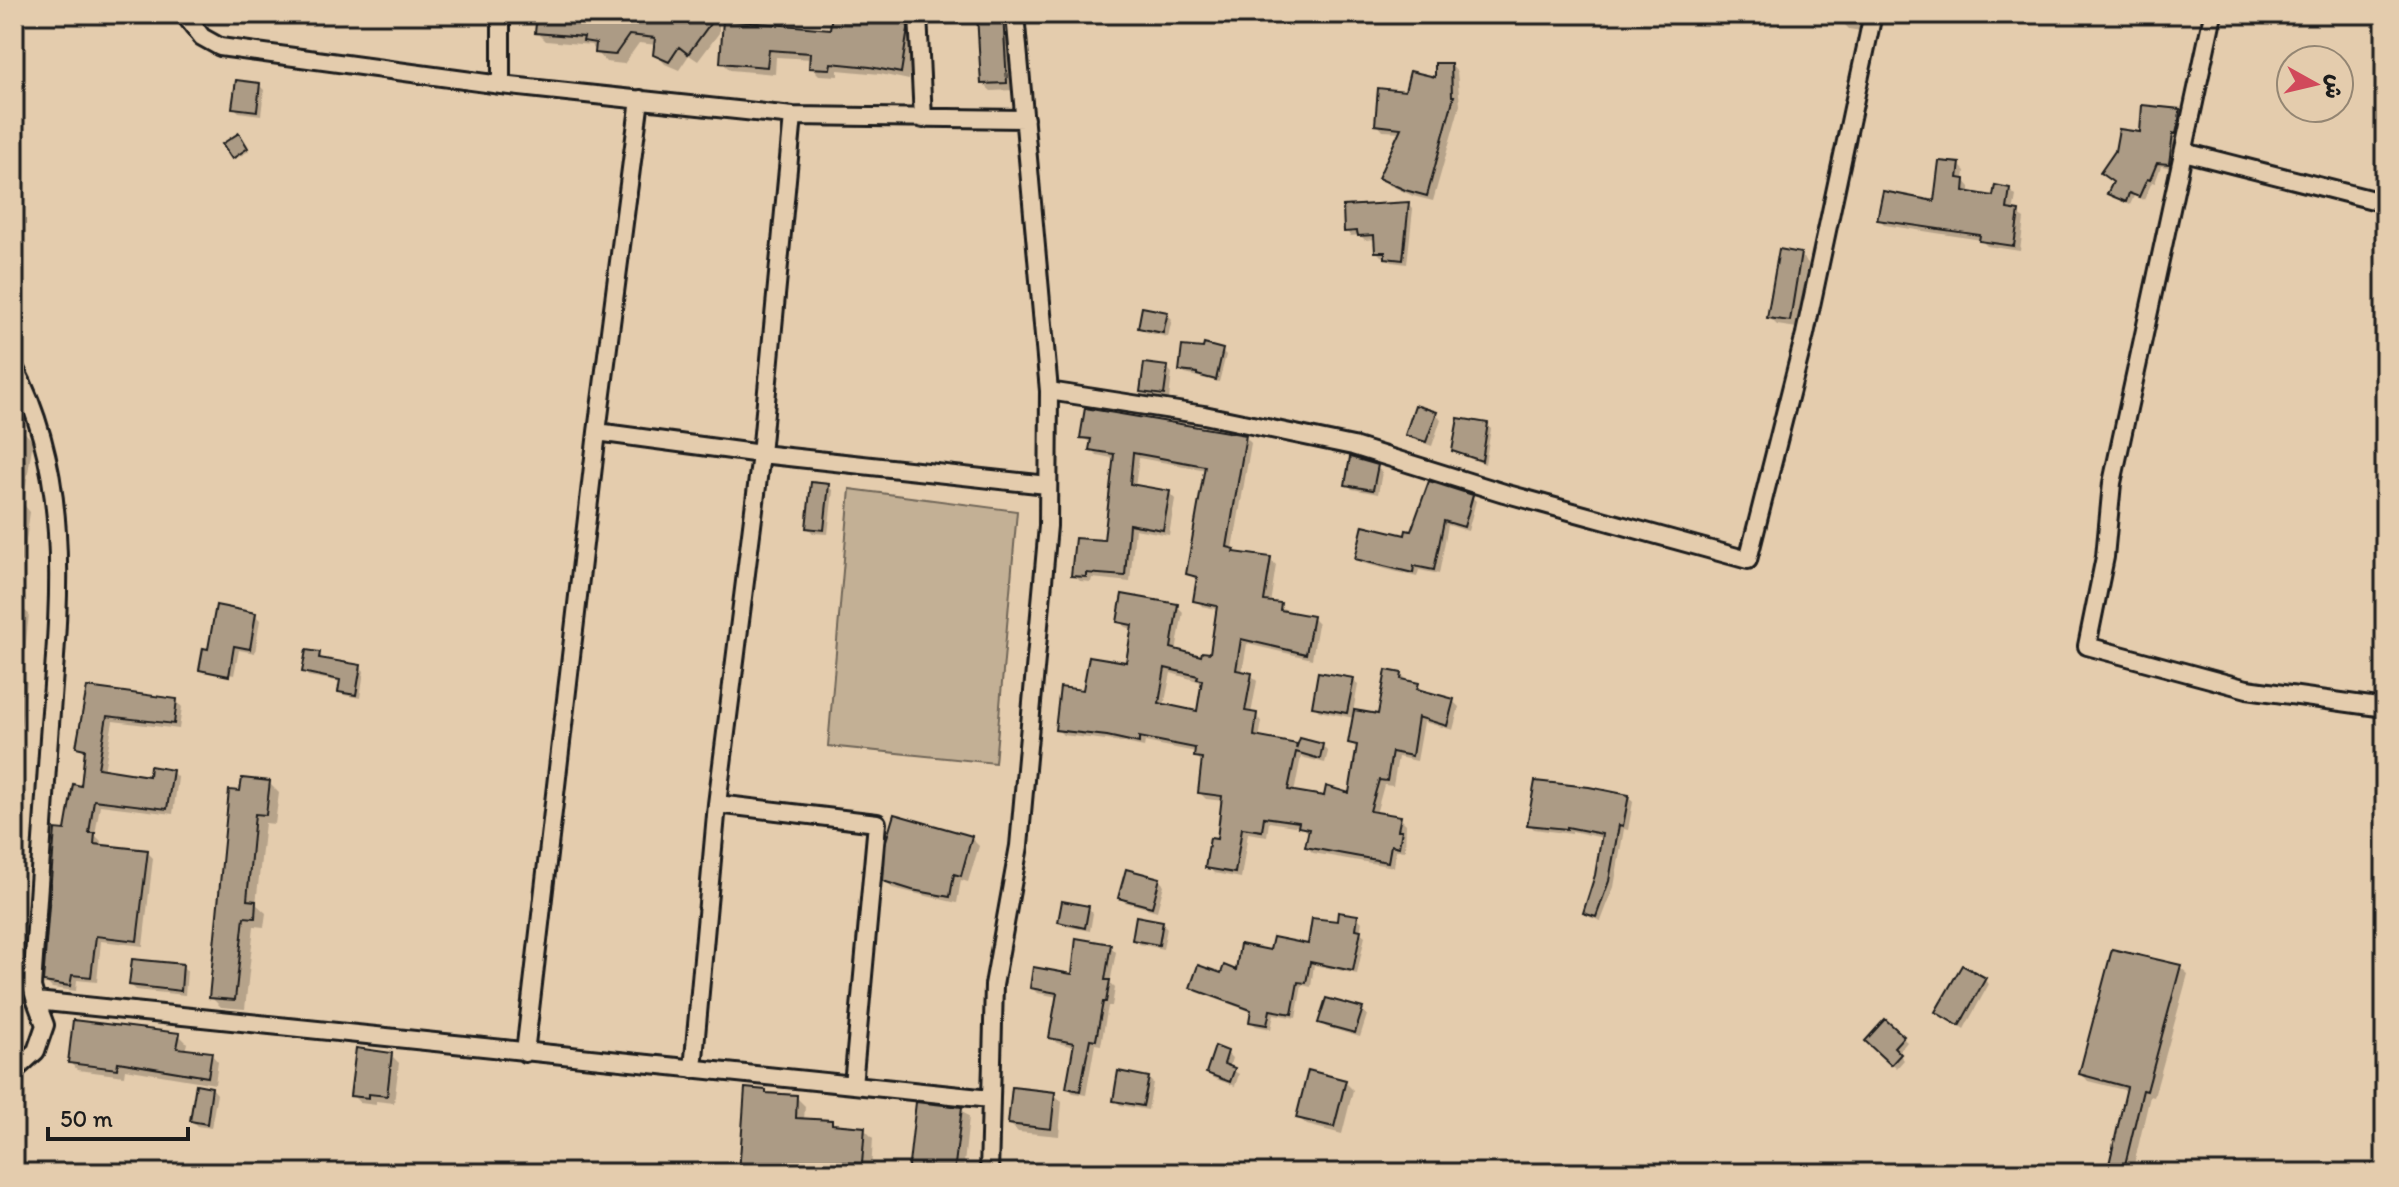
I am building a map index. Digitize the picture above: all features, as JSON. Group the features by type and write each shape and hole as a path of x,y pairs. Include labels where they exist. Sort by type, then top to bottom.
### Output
{"street":[{"path":"184,14 202,37 220,47 501,85 793,116 1025,119"},
{"path":"501,14 501,85"},
{"path":"918,14 923,119"},
{"path":"989,1173 994,985 1019,846 1048,526 1049,391 1015,14"},
{"path":"1049,391 1204,415 1353,446 1504,493 1748,560 1805,334 1873,14"},
{"path":"2213,14 2112,483 2105,557 2087,646 2247,689 2385,708"},
{"path":"525,1053 597,432 640,99"},
{"path":"693,1069 717,804 761,454 793,116"},
{"path":"2184,152 2385,203"},
{"path":"14,367 43,438 57,509 59,588 32,987 45,1025 36,1051 14,1071"},
{"path":"597,432 761,454 1047,485"},
{"path":"717,804 877,823 853,1085"},
{"path":"36,1001 990,1099"}],"shaded area":[{"path":"850,489 1017,511 995,763 828,746"}],"building":[{"path":"537,14 655,14 712,21 688,54 679,47 669,62 653,55 655,38 629,35 615,55 595,53 596,43 583,41 584,37 535,33"},
{"path":"832,14 907,14 908,29 901,73 831,63 830,69 809,68 810,53 769,50 767,67 720,63 723,20 830,29"},
{"path":"977,14 1003,14 1007,83 981,84"},
{"path":"1435,63 1451,63 1454,96 1427,196 1378,178 1401,128 1375,125 1378,88 1405,91 1410,71 1435,77"},
{"path":"236,80 260,83 257,111 232,108"},
{"path":"2142,105 2180,109 2179,120 2176,134 2173,133 2169,164 2157,163 2139,197 2129,193 2126,202 2107,194 2113,182 2100,173 2115,151 2119,129 2140,132"},
{"path":"239,133 248,148 232,159 222,144"},
{"path":"1939,161 1960,163 1958,178 1965,179 1964,191 1993,196 1995,185 2010,188 2007,209 2019,211 2014,246 1979,241 1980,235 1877,220 1883,191 1934,201"},
{"path":"1409,202 1403,260 1385,258 1385,252 1375,252 1374,235 1358,236 1357,231 1344,232 1343,206"},
{"path":"1779,249 1801,253 1790,321 1767,318"},
{"path":"1142,307 1168,312 1163,333 1138,328"},
{"path":"1204,344 1223,349 1216,380 1179,371 1182,346 1203,348"},
{"path":"1144,363 1168,366 1164,395 1140,392"},
{"path":"1415,405 1437,412 1426,442 1405,435"},
{"path":"1085,408 1246,435 1227,547 1235,549 1234,552 1271,557 1264,601 1281,603 1280,610 1313,616 1306,654 1241,639 1236,670 1252,673 1245,711 1257,713 1254,736 1297,744 1296,749 1300,738 1323,744 1320,759 1296,752 1288,790 1324,796 1326,786 1349,793 1357,745 1348,743 1354,710 1378,714 1386,670 1402,673 1401,679 1419,683 1417,689 1454,699 1447,726 1418,717 1412,756 1392,752 1387,781 1379,780 1370,811 1401,816 1399,847 1391,845 1388,862 1305,847 1309,829 1298,827 1299,822 1264,817 1262,831 1242,828 1235,873 1205,868 1210,838 1217,839 1222,796 1198,793 1202,758 1194,757 1195,748 1139,737 1139,743 1055,730 1060,687 1083,690 1089,656 1126,662 1132,625 1117,622 1122,594 1178,604 1171,648 1201,656 1202,652 1210,653 1217,606 1193,601 1197,577 1186,574 1205,466 1133,453 1130,484 1170,491 1163,530 1129,524 1125,576 1086,573 1086,577 1071,576 1075,538 1104,540 1114,454 1089,450 1091,439 1080,438","holes":["1165,668 1198,676 1197,679 1202,680 1197,711 1159,703"]},
{"path":"1458,418 1488,423 1482,461 1452,451"},
{"path":"1350,457 1378,465 1373,490 1345,485"},
{"path":"1429,481 1473,495 1464,527 1444,521 1434,570 1414,566 1413,573 1355,559 1363,525 1405,535 1406,530 1411,531"},
{"path":"811,482 829,484 824,530 806,528"},
{"path":"216,605 256,613 250,649 234,646 229,676 199,670 203,648 208,649"},
{"path":"306,650 320,652 319,658 361,665 356,695 338,692 340,680 302,672"},
{"path":"1318,672 1354,678 1347,713 1312,707"},
{"path":"87,687 177,699 174,724 107,716 98,768 149,776 150,766 173,770 167,809 94,800 89,833 95,833 94,844 148,850 137,941 96,936 91,977 72,975 70,986 43,982 55,829 65,830 73,784 81,786 85,749 76,747"},
{"path":"242,778 270,781 266,815 255,814 247,900 256,901 255,918 244,917 235,1000 209,998 229,790 240,791"},
{"path":"1535,781 1629,795 1623,826 1619,825 1609,881 1596,917 1583,913 1595,875 1602,834 1567,827 1527,825"},
{"path":"894,814 972,836 961,876 954,874 950,897 883,881 886,841"},
{"path":"1126,869 1160,878 1152,907 1118,898"},
{"path":"1062,901 1089,906 1085,928 1058,922"},
{"path":"1338,912 1358,915 1356,929 1361,930 1353,971 1310,962 1306,983 1298,982 1292,1014 1270,1010 1267,1025 1249,1022 1251,1010 1190,988 1198,965 1221,973 1224,965 1236,970 1240,944 1270,950 1273,937 1308,944 1312,918 1337,921"},
{"path":"1136,916 1163,921 1159,945 1132,940"},
{"path":"1076,938 1111,944 1105,980 1110,980 1106,1002 1103,1002 1096,1040 1090,1039 1080,1091 1066,1088 1074,1043 1049,1038 1057,993 1030,988 1033,967 1072,974"},
{"path":"2112,949 2181,965 2147,1091 2143,1090 2123,1173 2107,1173 2127,1087 2079,1074"},
{"path":"132,959 183,964 181,991 129,985"},
{"path":"1962,965 1986,978 1959,1026 1935,1012"},
{"path":"1326,998 1363,1008 1355,1033 1318,1023"},
{"path":"1885,1019 1904,1036 1894,1047 1901,1054 1891,1065 1865,1041"},
{"path":"73,1020 180,1033 177,1048 212,1052 208,1077 118,1062 117,1069 68,1063"},
{"path":"1215,1046 1228,1051 1224,1064 1235,1068 1230,1082 1206,1073"},
{"path":"356,1048 392,1053 387,1096 350,1096"},
{"path":"1308,1070 1346,1080 1334,1127 1296,1118"},
{"path":"1118,1071 1149,1077 1143,1106 1113,1101"},
{"path":"196,1084 212,1087 207,1124 190,1121"},
{"path":"1012,1087 1055,1092 1051,1129 1008,1124"},
{"path":"745,1088 797,1095 796,1118 832,1120 832,1124 865,1127 862,1164 828,1161 827,1173 739,1173"},
{"path":"916,1102 962,1107 954,1173 908,1173"}]}
